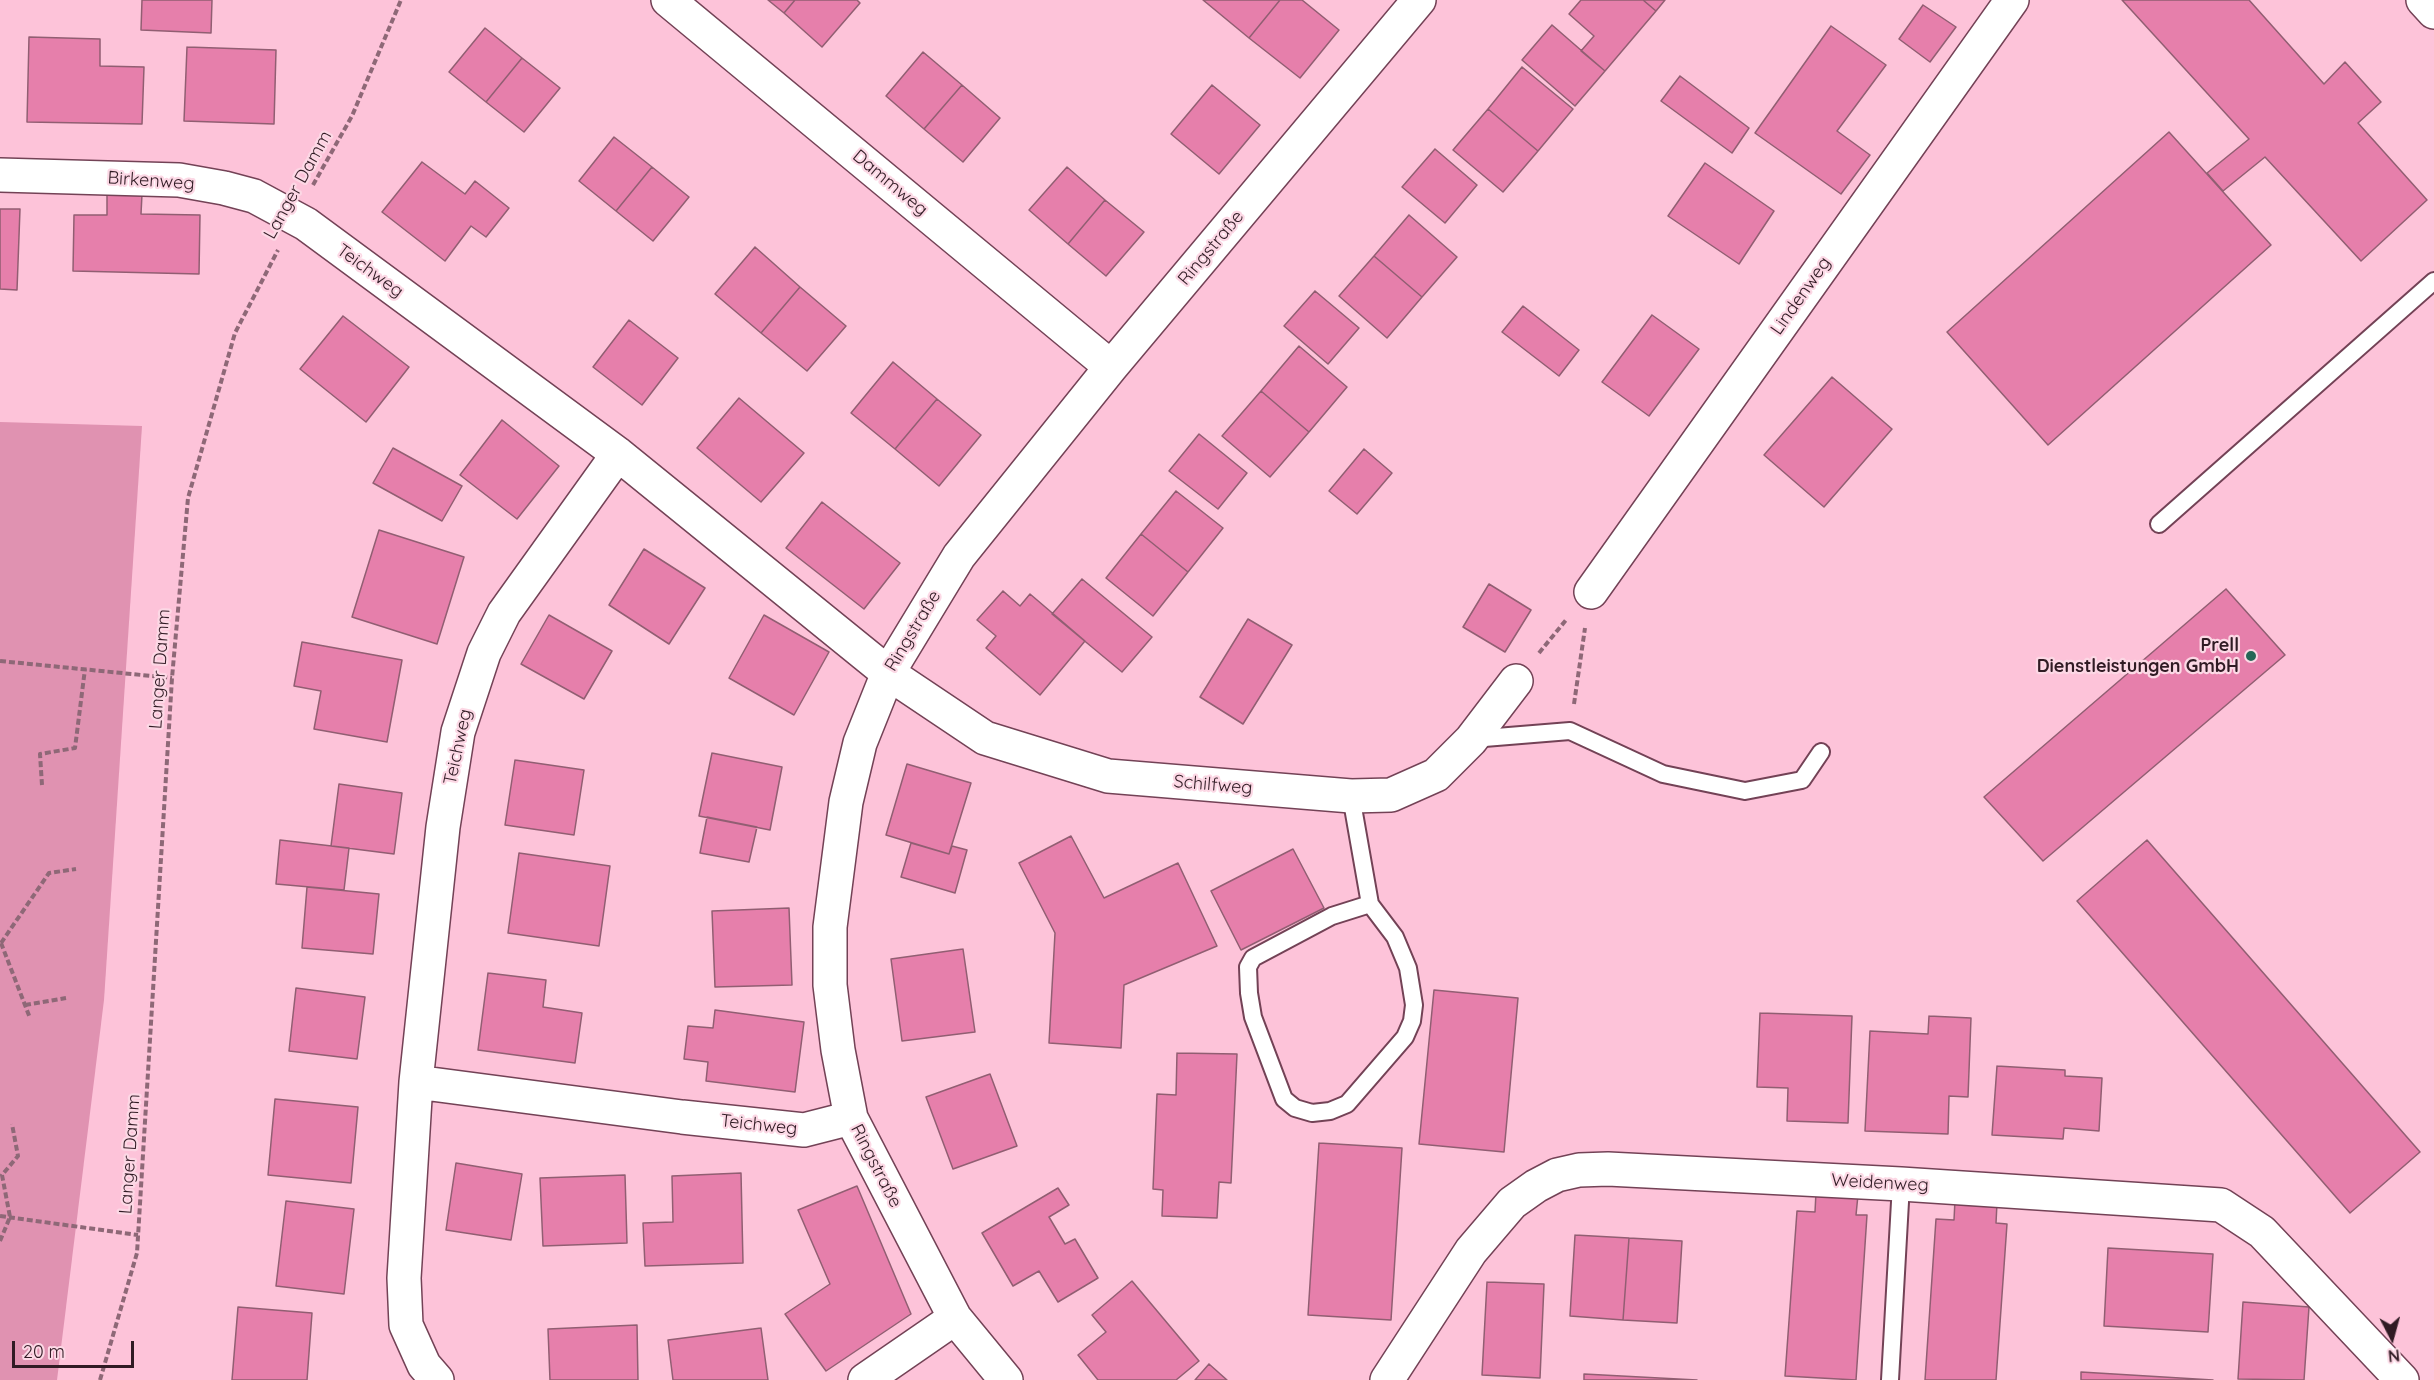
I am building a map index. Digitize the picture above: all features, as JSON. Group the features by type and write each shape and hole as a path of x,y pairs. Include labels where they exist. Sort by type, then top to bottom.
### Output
{"street":[{"name":"Dammweg","path":"668,0 1111,367"},
{"name":"Ringstraße","path":"1006,1380 955,1318 851,1118 838,1050 830,986 830,927 839,848 850,782 860,743 888,673 959,556 1111,367 1419,0"},
{"name":"Lindenweg","path":"1591,592 2012,0"},
{"path":"2423,0 2434,12"},
{"name":"Birkenweg","path":"0,175 179,180 254,196 294,219"},
{"name":"Teichweg","path":"294,219 306,224 348,254 618,454 888,673"},
{"name":"Teichweg","path":"437,1380 424,1365 406,1325 404,1278 416,1082 442,826 458,732 483,653 504,613 618,454"},
{"name":"Schilfweg","path":"888,673 985,738 1108,776 1351,796 1391,795 1436,775 1471,740 1516,681"},
{"name":"Teichweg","path":"416,1082 682,1117 804,1130 851,1118"},
{"name":"Weidenweg","path":"1388,1380 1471,1251 1512,1203 1557,1175 1579,1170 1608,1169 1901,1184 2222,1205 2262,1232 2402,1380"},
{"path":"865,1380 955,1318"}],"lane":[{"path":"2159,524 2434,281"},
{"path":"1471,740 1570,730 1663,774 1744,791 1802,780 1821,752"},
{"path":"1351,796 1370,904 1395,937 1408,968 1414,1005 1412,1021 1405,1038 1347,1104 1330,1112 1312,1113 1295,1108 1284,1098 1253,1017 1248,993 1248,967 1253,958 1332,916 1370,904"},
{"path":"1890,1380 1901,1184"}],"path":[{"name":"Langer Damm","path":"100,1380 137,1253 172,678 188,498 235,333 294,219 352,116 401,0"},
{"path":"1516,681 1591,592"},
{"path":"1570,730 1591,592"},
{"path":"0,661 172,678"},
{"path":"42,785 40,754 75,748 85,669"},
{"path":"30,1018 0,943 49,873 76,868"},
{"path":"25,1005 66,998"},
{"path":"0,1241 10,1217 2,1175 18,1156 12,1124"},
{"path":"0,1216 138,1235"}],"shaded area":[{"path":"0,422 142,426 104,1000 57,1380 0,1380"}],"building":[{"path":"142,0 212,0 211,33 141,30"},
{"path":"768,0 795,0 784,13"},
{"path":"795,0 857,0 860,3 822,47 784,13"},
{"path":"1203,0 1280,0 1249,38"},
{"path":"1280,0 1302,0 1339,30 1300,78 1249,38"},
{"path":"1581,0 1643,0 1656,11 1605,71 1581,51 1594,36 1569,14"},
{"path":"1643,0 1665,0 1656,11"},
{"path":"2122,0 2249,0 2324,84 2345,62 2381,102 2358,123 2427,200 2361,261 2265,157 2223,191 2207,173 2249,139"},
{"path":"1923,5 1956,27 1930,62 1899,39"},
{"path":"1552,25 1605,71 1575,106 1522,60"},
{"path":"1831,26 1886,65 1837,131 1870,155 1841,194 1755,133"},
{"path":"485,28 522,58 486,102 449,72"},
{"path":"29,37 100,39 100,66 144,67 142,124 27,122"},
{"path":"187,47 276,50 274,124 184,121"},
{"path":"923,52 962,85 924,129 886,96"},
{"path":"522,58 560,88 524,132 486,102"},
{"path":"1522,67 1573,109 1538,151 1488,109"},
{"path":"1680,76 1749,128 1732,153 1661,101"},
{"path":"962,85 1000,118 963,162 924,129"},
{"path":"1212,85 1260,125 1219,174 1171,134"},
{"path":"1488,109 1538,151 1503,192 1453,150"},
{"path":"2169,132 2271,245 2048,445 1947,332"},
{"path":"614,137 652,167 616,211 579,181"},
{"path":"1435,149 1477,185 1445,223 1402,187"},
{"path":"422,162 465,194 475,181 509,208 486,237 471,226 445,261 382,212"},
{"path":"1705,163 1774,211 1739,264 1668,216"},
{"path":"652,167 689,197 653,241 616,211"},
{"path":"1067,167 1105,200 1068,244 1029,210"},
{"path":"107,193 142,194 141,214 200,215 199,274 73,271 74,215 107,215"},
{"path":"1105,200 1144,232 1106,276 1068,244"},
{"path":"0,209 20,209 17,290 0,289"},
{"path":"1409,215 1457,257 1422,297 1374,256"},
{"path":"755,247 800,287 761,333 715,294"},
{"path":"1374,256 1422,297 1387,338 1339,296"},
{"path":"800,287 846,326 807,371 761,333"},
{"path":"1315,291 1359,328 1328,364 1284,326"},
{"path":"1523,306 1579,350 1559,376 1502,332"},
{"path":"1652,315 1699,349 1649,416 1602,382"},
{"path":"343,316 409,367 366,422 300,369"},
{"path":"629,320 678,358 642,405 593,367"},
{"path":"1299,346 1347,387 1309,432 1261,391"},
{"path":"893,362 937,399 895,449 851,413"},
{"path":"1832,377 1892,429 1824,507 1764,455"},
{"path":"1261,391 1309,432 1270,477 1222,436"},
{"path":"739,398 804,453 761,502 697,448"},
{"path":"937,399 981,435 939,486 895,449"},
{"path":"502,420 559,466 517,519 460,475"},
{"path":"1199,434 1247,473 1218,509 1169,471"},
{"path":"393,448 462,486 442,521 373,483"},
{"path":"1364,449 1392,473 1357,514 1329,491"},
{"path":"1176,491 1223,528 1188,572 1141,534"},
{"path":"822,502 900,563 864,609 786,548"},
{"path":"379,530 464,557 437,644 352,617"},
{"path":"1141,534 1188,572 1153,616 1106,578"},
{"path":"644,549 705,588 669,644 609,605"},
{"path":"1082,579 1152,637 1122,672 1052,614"},
{"path":"1489,584 1531,610 1505,652 1463,627"},
{"path":"2226,589 2285,655 2043,861 1984,797"},
{"path":"1003,591 1020,606 1030,594 1085,641 1040,695 986,648 996,636 977,620"},
{"path":"549,615 612,651 584,699 521,664"},
{"path":"764,615 829,652 794,715 729,678"},
{"path":"1248,619 1292,645 1243,724 1200,697"},
{"path":"302,642 402,660 387,742 314,729 321,691 294,686"},
{"path":"712,753 782,767 770,830 699,816"},
{"path":"515,760 584,770 574,835 505,825"},
{"path":"907,764 971,783 949,854 886,835"},
{"path":"339,784 402,793 394,854 331,846"},
{"path":"707,817 757,827 749,862 700,853"},
{"path":"1071,836 1104,898 1178,863 1217,946 1124,985 1121,1048 1049,1043 1055,933 1019,863"},
{"path":"280,840 349,848 344,890 276,884"},
{"path":"2147,840 2420,1152 2350,1213 2077,901"},
{"path":"911,843 949,854 952,846 967,850 955,893 901,877"},
{"path":"1293,849 1324,908 1241,950 1211,891"},
{"path":"519,853 610,866 599,946 508,933"},
{"path":"307,887 379,894 373,954 302,948"},
{"path":"789,908 792,985 715,987 712,911"},
{"path":"963,949 975,1032 902,1041 891,959"},
{"path":"488,973 546,980 543,1007 582,1013 575,1063 478,1050"},
{"path":"296,988 365,997 357,1059 289,1051"},
{"path":"1434,990 1518,998 1504,1152 1419,1144"},
{"path":"715,1010 804,1022 795,1092 706,1081 708,1062 684,1059 688,1026 713,1028"},
{"path":"1760,1013 1852,1016 1848,1123 1787,1121 1788,1088 1757,1087"},
{"path":"1929,1016 1971,1018 1968,1097 1949,1096 1948,1134 1865,1131 1870,1031 1928,1034"},
{"path":"1177,1053 1237,1054 1231,1183 1219,1182 1217,1218 1162,1216 1163,1190 1153,1189 1157,1094 1176,1095"},
{"path":"1997,1066 2065,1070 2065,1076 2102,1078 2099,1131 2064,1128 2063,1139 1992,1135"},
{"path":"990,1074 1017,1146 953,1169 926,1097"},
{"path":"275,1099 358,1107 351,1183 268,1175"},
{"path":"1319,1143 1402,1148 1391,1320 1308,1315"},
{"path":"456,1163 522,1174 511,1240 446,1230"},
{"path":"741,1173 743,1263 645,1266 643,1223 673,1222 672,1176"},
{"path":"625,1175 627,1243 543,1246 540,1178"},
{"path":"857,1186 911,1314 826,1371 785,1314 830,1284 798,1210"},
{"path":"1058,1188 1069,1205 1049,1217 1065,1244 1075,1239 1098,1278 1058,1302 1039,1271 1013,1286 982,1233"},
{"path":"1816,1192 1858,1195 1856,1215 1867,1215 1856,1380 1785,1376 1797,1211 1815,1212"},
{"path":"1955,1200 1997,1203 1996,1223 2007,1224 1996,1380 1925,1380 1936,1219 1954,1220"},
{"path":"286,1201 354,1209 344,1294 276,1286"},
{"path":"1575,1235 1629,1238 1623,1320 1570,1316"},
{"path":"1629,1238 1682,1241 1677,1323 1623,1320"},
{"path":"2108,1248 2213,1254 2208,1332 2104,1326"},
{"path":"1132,1281 1199,1361 1176,1380 1098,1380 1078,1355 1106,1332 1092,1315"},
{"path":"1487,1282 1544,1284 1540,1378 1482,1375"},
{"path":"2243,1302 2309,1307 2304,1380 2238,1379"},
{"path":"238,1307 312,1313 307,1380 232,1380"},
{"path":"637,1325 638,1380 550,1380 548,1329"},
{"path":"761,1328 768,1380 673,1380 668,1340"},
{"path":"1209,1364 1227,1380 1195,1380"},
{"path":"2081,1372 2213,1380 2081,1380"},
{"path":"1584,1374 1697,1380 1584,1380"}],"place":[{"name":"Prell Dienstleistungen GmbH","path":"2251,656"}]}
